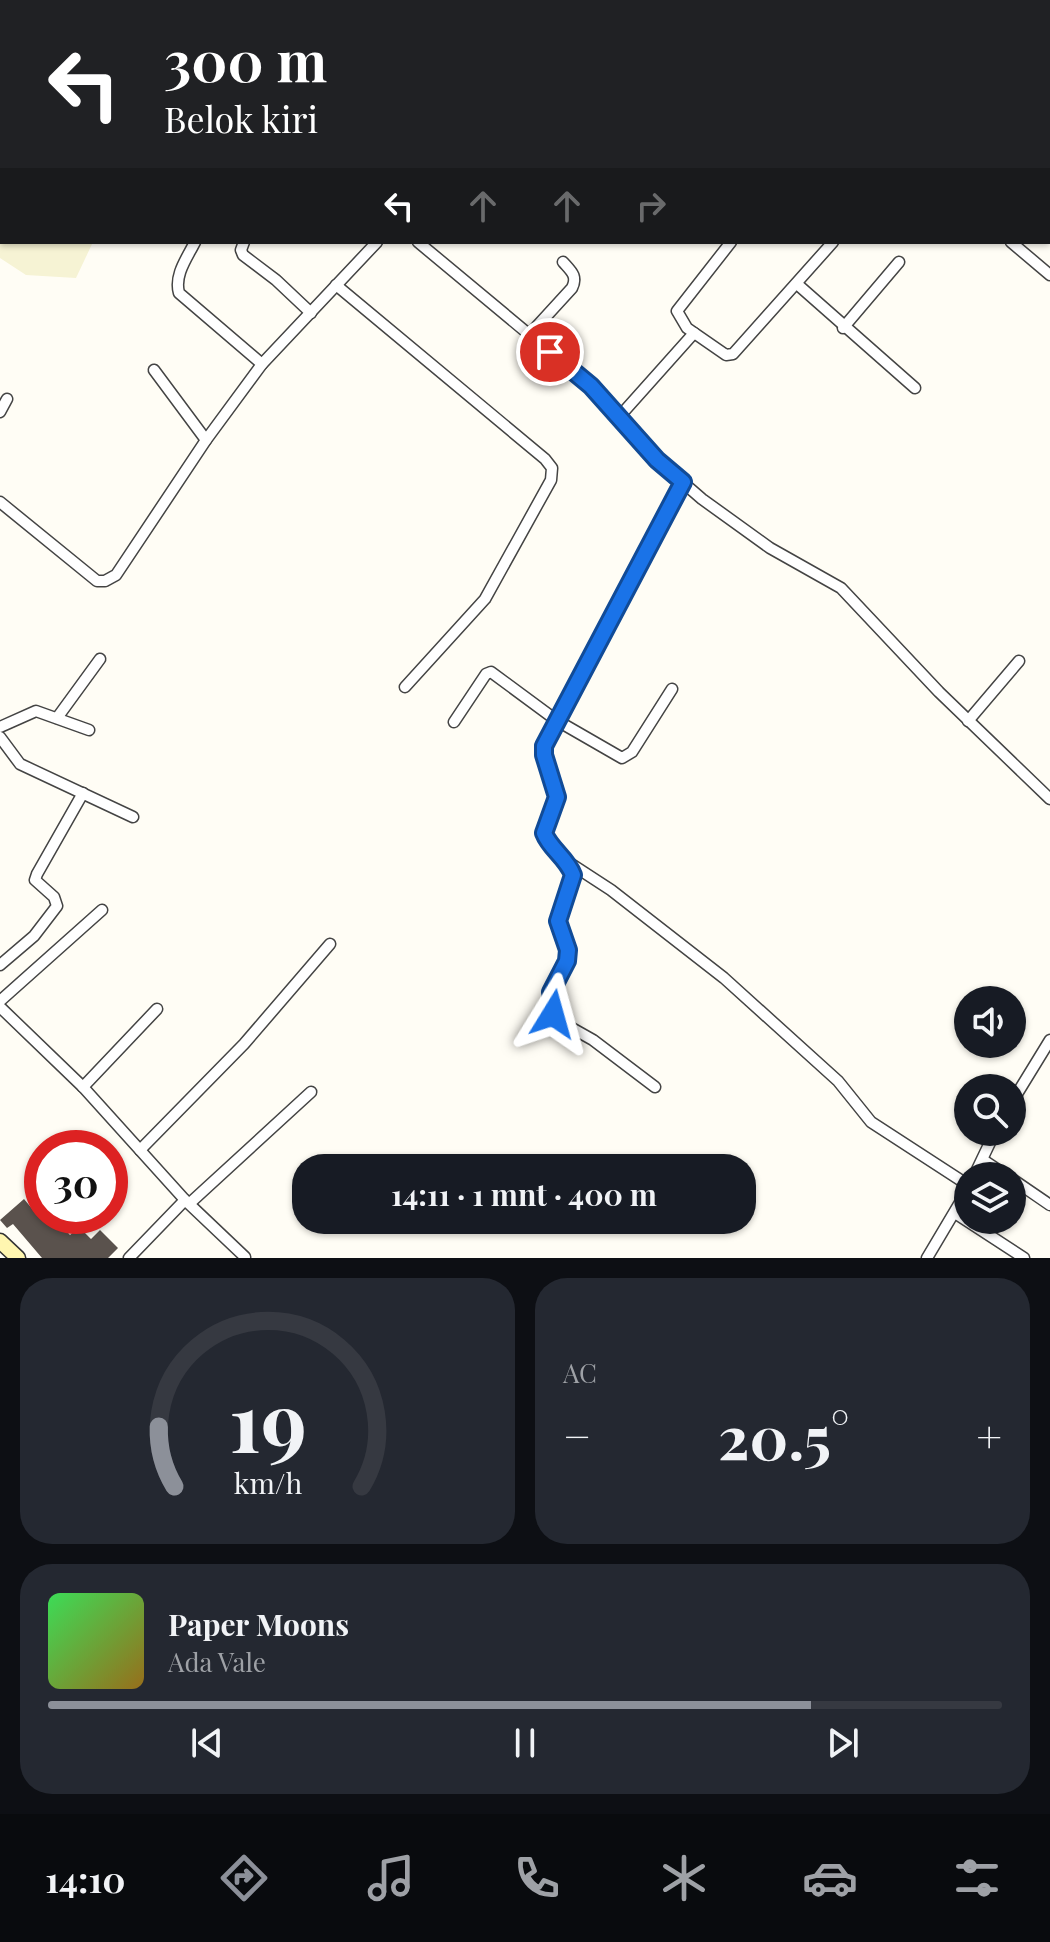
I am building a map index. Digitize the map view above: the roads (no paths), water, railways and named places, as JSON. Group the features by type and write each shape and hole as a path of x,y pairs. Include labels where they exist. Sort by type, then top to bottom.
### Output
{"main road":[{"path":"0,1241 12,1256"}],"street":[{"path":"194,244 180,271 179,293 262,364"},
{"path":"243,244 243,255 311,313"},
{"path":"0,502 97,581 105,581 116,575 206,440 262,364 375,244"},
{"path":"420,244 591,386 657,460 683,482 770,548 841,588 968,721 1050,799"},
{"path":"729,244 677,311 681,321 718,352 733,354 831,244"},
{"path":"1014,244 1048,268"},
{"path":"529,335 576,281 563,262"},
{"path":"843,328 899,262"},
{"path":"797,284 843,328 915,388"},
{"path":"336,285 418,350 552,468 551,480 485,599 405,687"},
{"path":"619,417 694,333"},
{"path":"154,370 206,440"},
{"path":"0,412 7,399"},
{"path":"683,482 544,746 557,797 544,833 545,839 568,862 611,890 724,978 838,1081 871,1122 954,1178"},
{"path":"57,718 100,659"},
{"path":"968,721 1019,661"},
{"path":"454,722 486,674 491,672 556,720 622,758 627,756 672,689"},
{"path":"0,727 36,711 89,730"},
{"path":"0,737 20,764 133,817"},
{"path":"0,965 34,936 57,906 54,897 35,880 83,793"},
{"path":"568,862 573,875 558,921 568,950 567,961 551,992 550,1007 561,1022 593,1040 655,1087"},
{"path":"102,910 1,1009 83,1087 188,1202 245,1257"},
{"path":"140,1150 234,1055 330,944"},
{"path":"83,1087 157,1009"},
{"path":"1026,1079 1050,1040"},
{"path":"129,1258 311,1092"},
{"path":"986,1162 983,1160 989,1146"},
{"path":"1026,1189 1050,1205"},
{"path":"927,1258 954,1215"},
{"path":"987,1234 1024,1258"}]}
